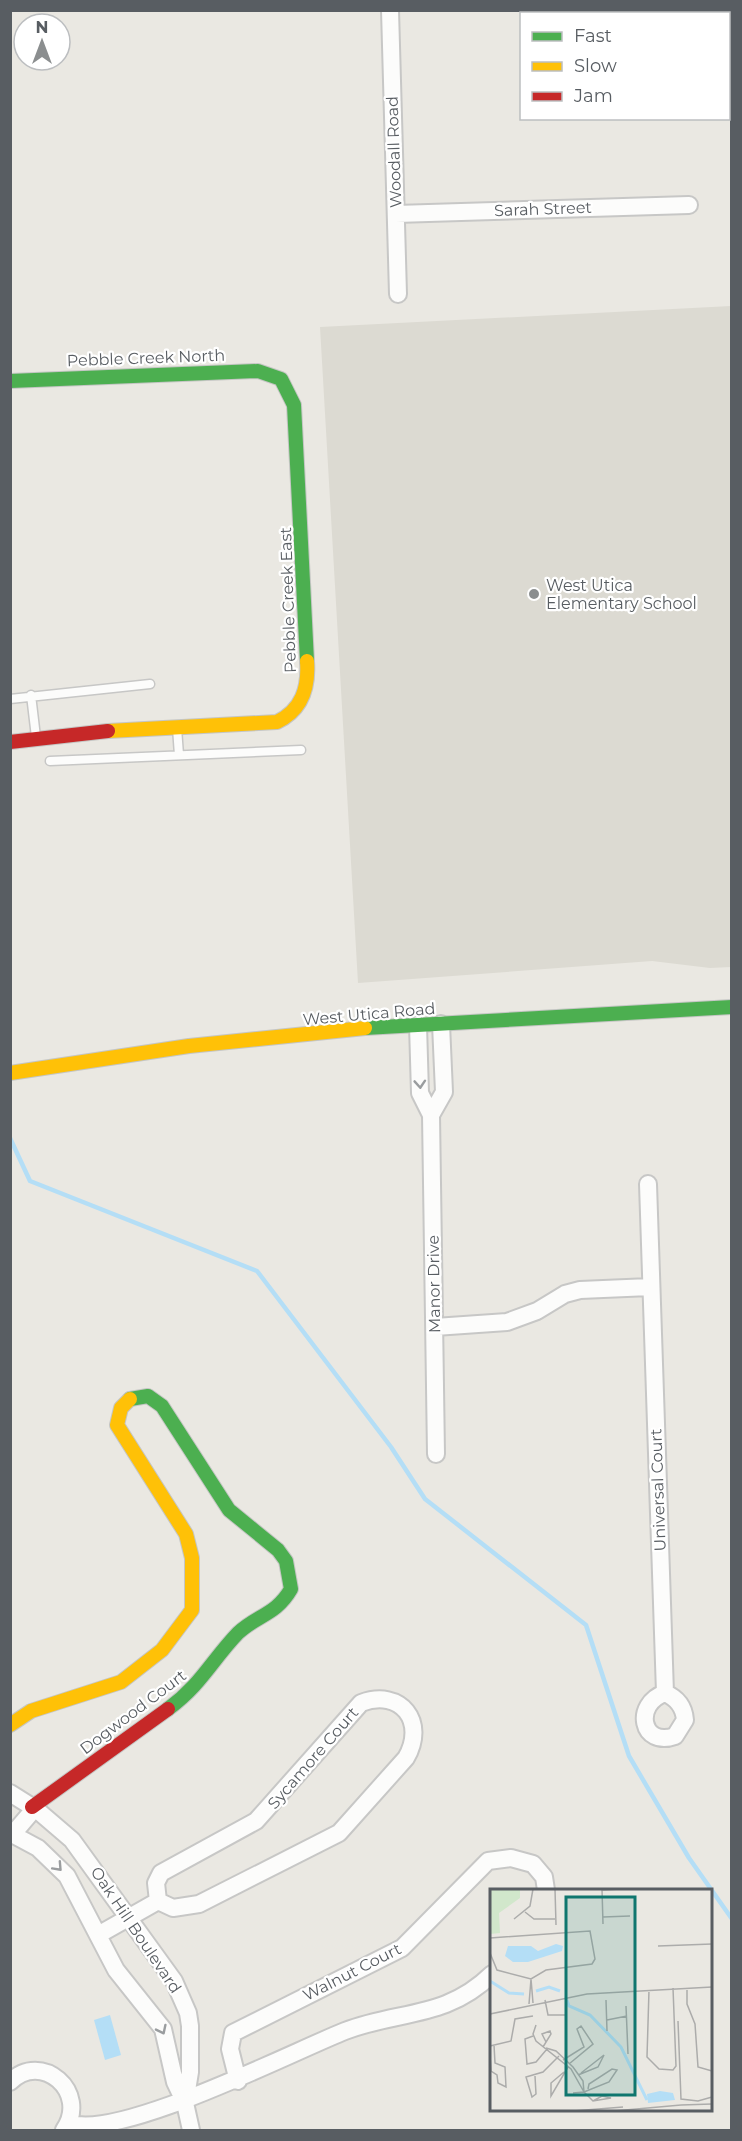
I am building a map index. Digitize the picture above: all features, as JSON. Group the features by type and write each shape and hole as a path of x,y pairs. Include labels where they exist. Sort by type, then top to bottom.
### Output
{"street":[{"name":"Woodall Road","path":"390,10 398,294"},
{"name":"Sarah Street","path":"396,214 689,205"},
{"name":"Pebble Creek North","path":"10,381 258,371 281,379"},
{"name":"Pebble Creek East","path":"10,742 111,730 277,722 296,710 304,697 308,671 308,634 294,405 281,379"},
{"name":"West Utica Road","path":"10,1073 218,1044 418,1025 732,1007"},
{"name":"Manor Drive","path":"431,1115 444,1092 441,1024"},
{"name":"Manor Drive","path":"418,1025 420,1093 431,1115 436,1454"},
{"name":"Universal Court","path":"648,1184 665,1693"},
{"path":"435,1327 507,1322 537,1311 565,1294 580,1290 650,1287"},
{"name":"Dogwood Court","path":"10,1725 31,1711 121,1682 162,1650 192,1610 192,1558 186,1534 117,1425 119,1410 124,1403 136,1396 152,1397 162,1406 230,1510 278,1550 286,1561 291,1589 282,1604 239,1632 190,1693 33,1808"},
{"name":"Sycamore Court","path":"385,1698 405,1709 414,1730 413,1747 399,1767 339,1833 199,1904 173,1908 158,1901 156,1883 161,1873 256,1821 361,1703 385,1698"},
{"name":"Oak Hill Boulevard","path":"10,1793 33,1808 72,1840 174,1981 188,2013 190,2072 185,2103"},
{"path":"13,1839 33,1808"},
{"name":"Oak Hill Boulevard","path":"13,1839 38,1848 67,1876 116,1970 163,2029 175,2082 185,2103 192,2130"},
{"name":"Walnut Court","path":"238,2080 230,2049 233,2033 402,1948 488,1861 511,1858 533,1864 544,1877 546,1889"},
{"path":"99,1935 158,1901"},
{"path":"10,2082 24,2073 37,2071 59,2079 72,2100 67,2127 105,2127 185,2103 347,2030 433,2011 470,1992 490,1976"}],"lane":[{"path":"10,699 150,684"},
{"path":"31,695 36,738"},
{"path":"177,728 179,755"},
{"path":"50,762 302,750"}],"shaded area":[{"name":"West Utica Elementary School","path":"731,306 731,967 710,968 652,961 358,983 320,327"}],"water":[{"path":"110,2015 121,2055 105,2060 94,2020"}],"waterway":[{"path":"10,1138 30,1181 257,1271 391,1447 425,1499 586,1625 629,1756 689,1858 711,1889"},
{"path":"712,1891 732,1919"}],"traffic: fast":[{"path":"10,381 258,371 281,379 294,405 307,661"},
{"path":"365,1028 732,1007"},
{"path":"130,1399 148,1396 162,1406 229,1510 278,1550 286,1561 291,1589 273,1610 238,1633 198,1682 168,1709"}],"traffic: slow":[{"path":"108,731 277,722 293,711 302,697 307,680 307,661"},
{"path":"10,1073 189,1046 365,1028"},
{"path":"10,1725 31,1711 121,1682 162,1650 192,1610 192,1558 186,1534 117,1425 121,1408 130,1399"}],"traffic: jam":[{"path":"10,742 108,731"},
{"path":"32,1807 168,1709"}],"place":[{"name":"West Utica Elementary School","path":"534,594"}]}
